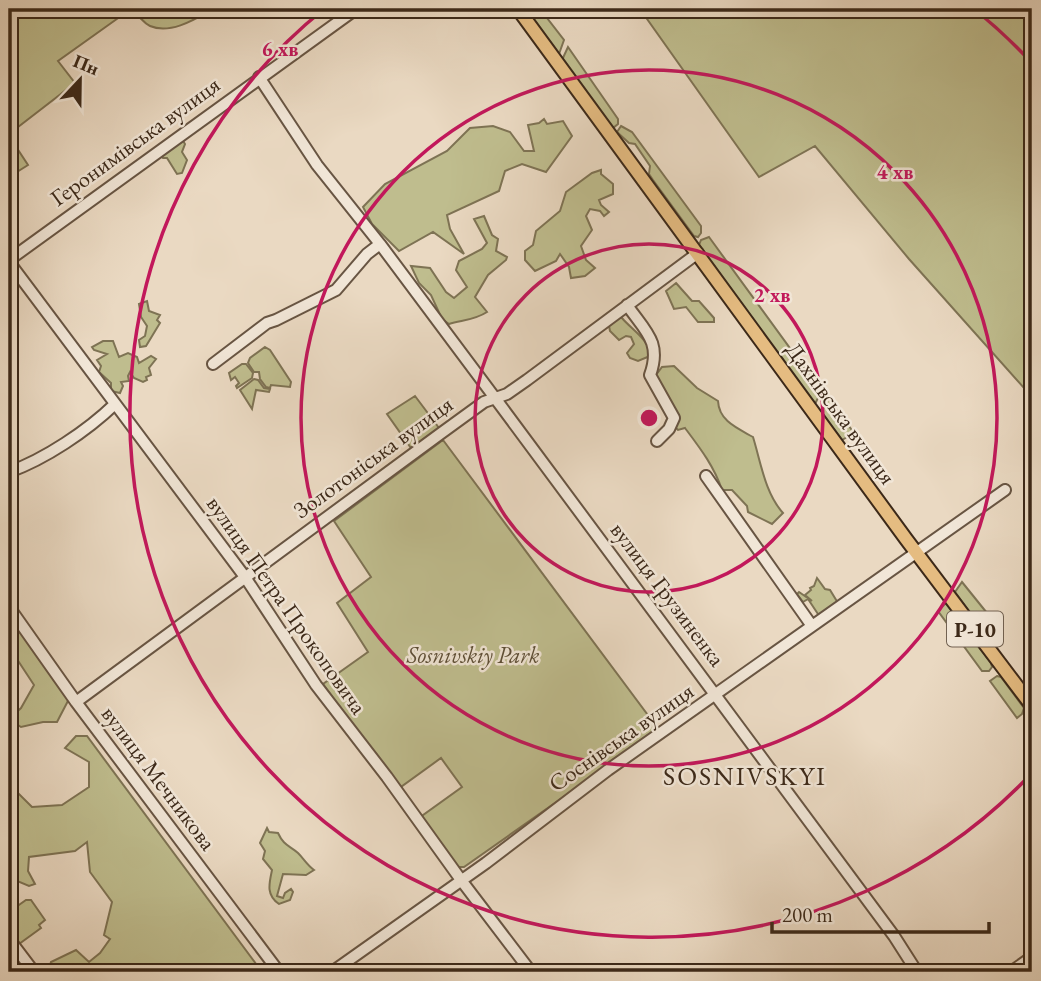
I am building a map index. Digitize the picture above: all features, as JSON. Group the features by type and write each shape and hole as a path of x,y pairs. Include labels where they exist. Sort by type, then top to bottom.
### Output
{"main road":[{"name":"Дахнівська вулиця","path":"518,9 916,553 1032,706"}],"street":[{"name":"Геронимівська вулиця","path":"9,261 356,9"},
{"name":"вулиця Грузиненка","path":"259,77 317,165 380,244 717,695 894,936 917,972"},
{"path":"214,365 267,323 337,290 367,254 380,244"},
{"name":"Золотоніська вулиця","path":"76,702 484,402 507,394 698,253"},
{"name":"вулиця Петра Прокоповича","path":"9,261 244,577 316,685 531,972"},
{"path":"627,305 653,340 656,351 650,375 674,418 669,429 657,441"},
{"path":"9,472 25,467 92,425 115,404"},
{"path":"706,476 812,626"},
{"name":"Соснівська вулиця","path":"332,972 608,770 1005,490"},
{"name":"вулиця Мечникова","path":"9,607 76,702 279,972"},
{"path":"9,939 34,972"},
{"path":"1011,972 1032,957"}],"green space":[{"path":"9,9 213,9 183,24 166,28 150,26 128,11 58,61 75,83 9,134"},
{"path":"526,9 540,9 564,40 559,54"},
{"path":"640,9 1032,9 1032,397 909,259 815,146 759,177"},
{"path":"568,47 618,119 618,124 613,128 562,60"},
{"path":"544,119 547,124 563,121 572,136 546,172 522,164 505,171 499,191 447,215 450,229 464,254 433,232 399,251 372,224 363,207 385,184 447,151 470,128 493,126 510,132 524,151 534,151 528,125"},
{"path":"621,126 632,132 701,226 698,237 694,236 653,180 649,174 650,166 635,144 629,143 617,132"},
{"path":"9,136 28,165 9,177"},
{"path":"182,139 185,144 182,152 187,160 182,173 177,174 167,158 160,155"},
{"path":"601,170 601,174 613,184 613,194 599,200 609,212 604,216 600,211 590,209 586,216 592,230 581,246 586,260 595,268 585,276 571,278 569,267 560,254 556,261 535,271 525,260 525,251 533,245 536,231 560,211 566,192 592,173"},
{"path":"484,216 492,235 498,239 496,251 507,257 488,275 475,297 487,312 449,324 442,319 431,295 419,283 411,266 430,268 446,292 454,298 467,287 456,270 459,261 482,249 487,243 474,219"},
{"path":"709,237 816,384 819,396 816,402 813,402 699,245 701,240"},
{"path":"676,283 692,301 699,301 714,318 714,322 698,322 686,307 674,309 666,291"},
{"path":"147,301 149,311 160,315 157,320 160,323 146,346 140,347 139,340 145,336 147,326 141,317 139,304"},
{"path":"619,318 644,340 650,356 638,361 630,358 627,353 634,344 631,337 626,336 619,340 610,331 609,326"},
{"path":"103,341 113,341 119,357 128,353 137,357 139,363 151,356 156,359 149,368 151,375 143,382 134,378 130,372 129,381 121,382 123,386 120,393 111,391 111,383 99,372 101,366 97,360 107,354 92,347"},
{"path":"265,347 270,350 291,382 290,387 266,387 259,372 254,372 248,363 250,358"},
{"path":"246,364 253,373 252,378 237,388 239,383 235,377 231,380 229,373"},
{"path":"674,366 697,388 718,401 725,419 753,437 768,487 783,513 772,524 748,512 747,506 732,490 722,490 711,465 691,435 685,428 678,430 675,427 656,375 662,367"},
{"path":"254,379 264,388 270,389 269,392 256,390 252,409 240,390"},
{"path":"415,396 439,428 411,448 387,414"},
{"path":"829,399 854,433 842,440 823,415 822,405"},
{"name":"Sosnivskiy Park","path":"443,440 659,730 464,867 458,867 419,818 462,787 441,758 398,789 323,684 368,652 337,603 371,577 334,521"},
{"path":"817,578 825,589 830,590 838,603 820,617 808,599 803,602 797,594 799,592 812,601 805,595 814,586"},
{"path":"962,582 987,613 977,622 955,592"},
{"path":"946,603 991,663 989,671 982,671 938,611"},
{"path":"9,612 70,697 57,722 21,727 9,719 21,708 34,685 9,647"},
{"path":"997,676 1001,677 1024,708 1017,718 990,681"},
{"path":"76,736 87,736 262,972 48,972 51,962 76,950 89,962 100,953 110,939 104,935 112,902 90,872 87,842 75,851 29,857 28,871 35,884 29,886 15,880 9,882 9,793 17,792 32,807 62,805 89,787 89,762 65,748"},
{"path":"267,828 269,832 278,833 314,870 306,875 283,874 277,896 283,898 291,889 293,892 290,900 279,904 270,893 272,870 263,859 265,851 260,843"},
{"path":"26,900 31,900 45,920 39,925 41,928 16,944 9,937 9,912"}],"district":[{"name":"SOSNIVSKYI","path":"745,776"}]}
